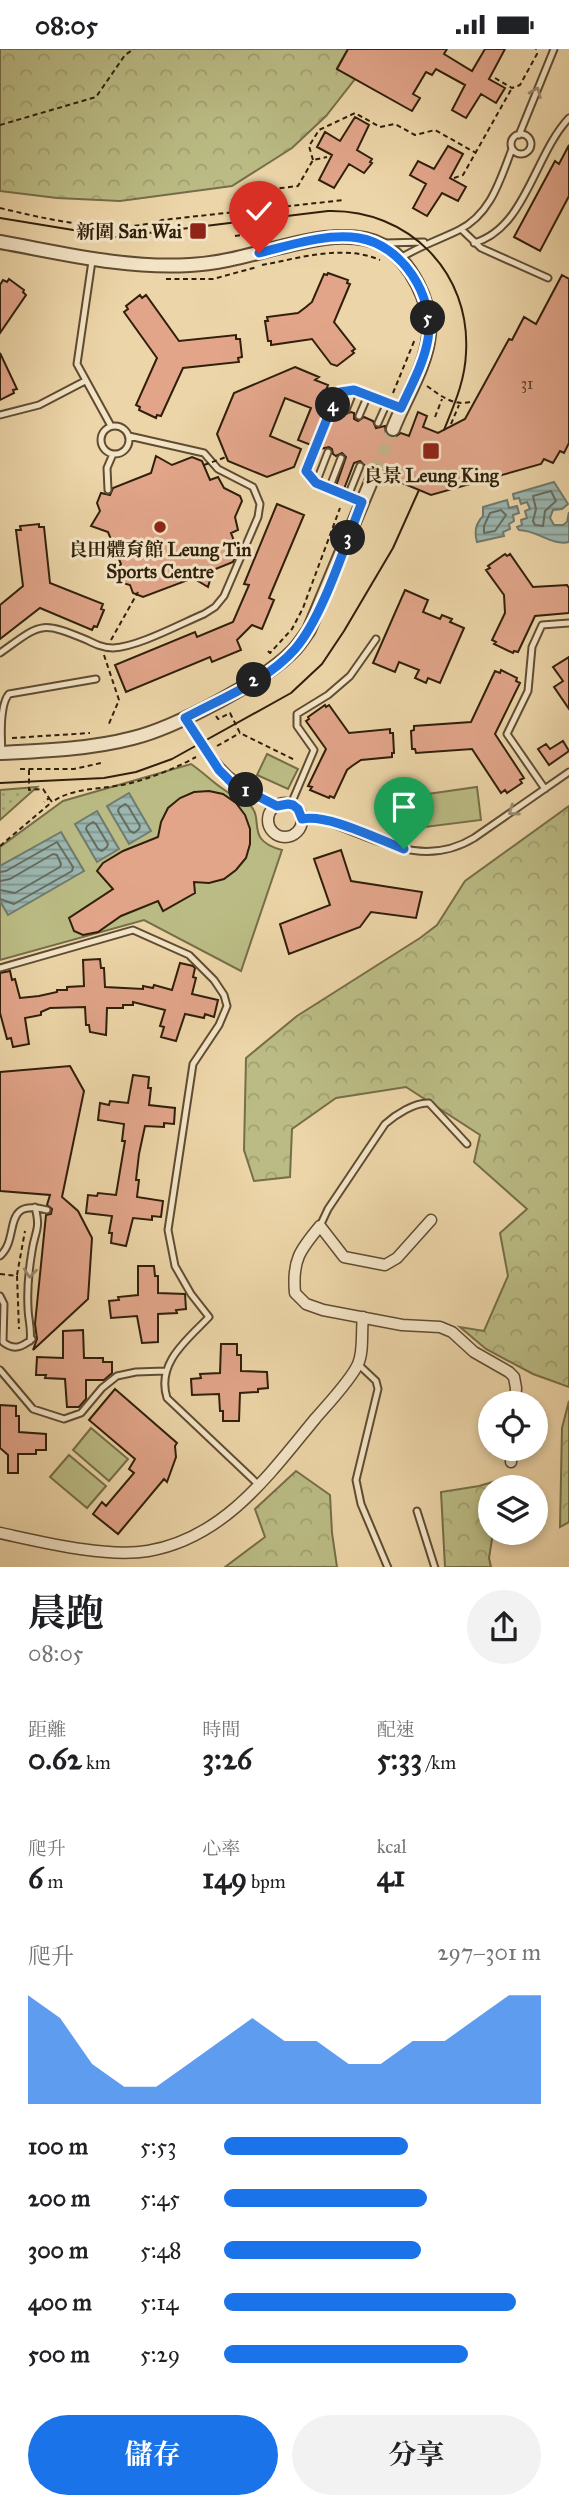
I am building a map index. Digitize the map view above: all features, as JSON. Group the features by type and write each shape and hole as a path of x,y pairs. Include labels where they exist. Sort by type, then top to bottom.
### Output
{"street":[{"path":"0,242 139,264 189,265 214,263 327,238 358,238 375,242 399,259 409,270 422,295 429,323 426,348 393,429"},
{"path":"1,753 121,741 152,732 185,718 272,669 301,641 316,615 375,472"},
{"path":"206,752 232,783 277,806"},
{"path":"290,804 298,809 302,819 299,830 294,834 277,835 270,826 272,810 277,806 290,804"},
{"path":"431,1220 397,1258 385,1265 344,1257 320,1226 297,1256 294,1267 295,1293 306,1304 323,1310 402,1325 440,1327 452,1332 474,1352 509,1372 514,1377 516,1391"},
{"path":"0,1533 122,1553 177,1544 208,1528 237,1508 260,1486 358,1364 363,1317"}],"lane":[{"path":"399,259 431,241 461,229 488,206 512,149 512,141 519,135 554,49"},
{"path":"474,243 495,235 510,218 550,145 569,118"},
{"path":"512,149 521,154 530,149 530,140 525,135 519,135"},
{"path":"461,229 474,243 489,253 548,278"},
{"path":"375,242 431,241"},
{"path":"92,258 76,357 78,370 111,426"},
{"path":"0,415 38,405 85,381"},
{"path":"362,502 316,483 306,471 335,399 340,392 354,390 401,408"},
{"path":"346,410 354,390"},
{"path":"359,415 368,395"},
{"path":"378,423 387,403"},
{"path":"0,653 33,629 46,626 107,647 132,644 204,614 215,607 228,588 260,511 259,497 253,487 218,469 204,453 129,436 120,426 111,426 103,431 100,439 104,450 113,454"},
{"path":"108,490 107,468 113,454 125,449 129,436"},
{"path":"316,483 328,453"},
{"path":"330,489 341,458"},
{"path":"348,496 360,466"},
{"path":"545,789 507,734 528,691 532,647 542,625 569,623"},
{"path":"290,804 314,750 297,726 297,714 328,695 350,676 376,639"},
{"path":"1,753 1,703 9,694 96,679"},
{"path":"185,718 206,752"},
{"path":"302,819 317,819 338,825 404,849 440,852 464,844 569,772"},
{"path":"0,968 133,930 189,955 214,980 224,995 227,1006 219,1025 194,1064 168,1230 175,1266 191,1294 209,1317 172,1358 165,1371 163,1384 167,1398 260,1486"},
{"path":"320,1226 328,1209 391,1118 422,1103 429,1103 467,1144"},
{"path":"0,1296 4,1304 2,1344 17,1348 32,1340 28,1287 32,1247 38,1231 35,1207"},
{"path":"0,1257 7,1249 12,1218 18,1211 35,1207 47,1210"},
{"path":"358,1364 376,1381 378,1389 356,1480 361,1504 388,1567"},
{"path":"0,1370 33,1409 64,1419 80,1413 102,1388 117,1376 165,1371"},
{"path":"418,1511 435,1567"}],"path":[{"path":"0,125 96,97 125,55 134,49"},
{"path":"495,78 512,87 520,85 537,54 536,49"},
{"path":"454,178 463,175 512,87"},
{"path":"244,210 243,202 248,192 298,186 313,160 309,146 319,130 355,113 380,127 395,124 415,135 435,130 476,153"},
{"path":"313,160 327,157"},
{"path":"0,208 32,216 117,227 144,227 162,220 344,200"},
{"path":"253,209 257,240"},
{"path":"232,217 253,214"},
{"path":"235,236 256,233"},
{"path":"160,278 214,279 261,265 329,253 366,254 384,261"},
{"path":"393,393 407,364 417,329"},
{"path":"415,377 442,398 460,404 470,402"},
{"path":"435,417 442,398"},
{"path":"451,424 460,404"},
{"path":"204,465 226,457"},
{"path":"269,652 292,629 303,608 340,508"},
{"path":"108,726 119,700 103,657 138,592"},
{"path":"210,704 218,719 230,713 240,733 295,760"},
{"path":"1,739 96,733"},
{"path":"0,846 52,801 71,792 129,784 156,775 240,733"},
{"path":"19,769 74,769 101,762"},
{"path":"29,769 29,788"},
{"path":"22,788 43,789 52,801"},
{"path":"44,802 50,798"},
{"path":"19,1329 17,1276 25,1231"},
{"path":"0,1275 17,1276"}],"green space":[{"path":"0,49 348,49 337,68 355,79 326,116 292,148 232,186 120,201 57,198 0,191"},
{"path":"267,754 298,769 288,789 257,775"},
{"path":"191,764 221,788 250,805 263,841 282,850 241,971 144,920 0,960 0,847 63,801"},
{"path":"37,787 0,820 0,790"},
{"path":"477,787 481,820 417,828 413,796"},
{"path":"569,806 569,1387 533,1374 486,1349 460,1327 484,1331 508,1276 500,1233 527,1209 474,1162 480,1135 406,1087 336,1098 292,1129 290,1177 254,1181 244,1150 246,1058 297,1016 437,925 465,881"},
{"path":"569,1401 569,1522 560,1527 562,1428"},
{"path":"91,1428 128,1459 109,1481 73,1450"},
{"path":"69,1455 106,1486 87,1508 50,1477"},
{"path":"296,1471 330,1495 337,1567 225,1567 265,1537 255,1509"},
{"path":"478,1486 478,1545 491,1545 491,1567 445,1567 441,1492"}],"water":[{"path":"554,482 568,504 562,509 553,510 550,518 554,525 563,525 567,522 569,512 569,542 556,542 517,527 522,525 521,520 527,518 525,511 530,509 527,502 521,504 519,498 514,499 513,494"},
{"path":"507,500 509,508 517,506 519,513 513,515 514,521 509,524 510,529 503,532 504,536 477,542 476,528 483,516 483,507"},
{"path":"129,793 151,831 129,844 107,806"},
{"path":"97,811 119,849 97,862 75,824"},
{"path":"61,832 84,871 8,915 0,901 0,866"}],"building":[{"path":"348,49 447,49 444,54 472,71 485,49 505,49 489,79 505,88 496,103 481,94 466,118 452,110 465,85 436,69 432,75 426,72 413,94 420,98 412,111 337,69"},
{"path":"355,117 369,125 357,150 372,159 372,163 364,173 349,164 334,188 319,180 332,155 317,147 325,132 340,141"},
{"path":"569,145 569,196 540,251 514,237 555,161 559,164"},
{"path":"448,146 463,154 450,178 466,187 458,201 442,193 427,216 413,208 426,184 410,175 418,161 434,169"},
{"path":"324,274 348,280 347,283 350,284 334,322 355,349 352,351 354,353 337,366 331,364 312,339 271,345 265,321 268,321 267,317 298,313 306,307 312,302"},
{"path":"562,275 569,279 569,443 564,453 560,451 553,463 544,459 541,464 431,495 383,475 379,464 367,468 360,461 354,463 344,489 336,486 346,457 342,453 336,456 329,447 320,449 338,407 343,415 351,412 358,421 364,417 373,421 376,428 385,426 386,434 393,438 401,433 409,436 418,412 427,416 423,427 438,433 465,419 509,339 512,340 524,317 536,324"},
{"path":"9,279 24,290 26,295 0,333 0,285 3,280 7,282"},
{"path":"140,295 142,298 146,295 179,341 236,335 236,339 240,339 242,357 238,358 239,362 183,368 161,416 157,415 156,418 139,410 140,407 136,405 157,358 124,312 128,309 126,306"},
{"path":"0,353 17,389 0,400"},
{"path":"295,367 319,377 315,380 328,385 322,400 328,403 311,445 298,440 311,408 285,398 270,436 301,449 294,467 267,477 228,461 217,434 234,393"},
{"name":"良田體育館 Leung Tin Sports Centre","path":"156,456 172,465 192,457 202,461 210,480 218,477 224,488 240,496 242,501 235,517 238,530 231,533 238,551 233,562 213,570 208,587 193,578 143,597 133,593 130,585 112,580 121,564 108,532 91,526 100,511 97,503 101,493 110,495 113,488 151,473"},
{"path":"277,504 304,515 269,598 274,600 262,629 252,625 237,640 241,650 212,662 210,657 126,692 115,665 195,632 197,637 233,622 249,585 244,584"},
{"path":"39,524 39,527 44,527 50,583 103,604 101,609 104,610 97,627 94,626 92,630 40,608 0,639 0,605 23,586 16,530 21,530 20,526"},
{"path":"505,554 510,554 533,587 567,585 569,588 569,613 535,616 518,652 513,653 494,644 496,642 492,640 505,613 504,595 486,570"},
{"path":"405,590 428,600 423,612 440,619 442,615 464,628 440,683 428,678 426,683 415,678 419,670 399,662 395,672 373,663"},
{"path":"569,657 569,709 554,687 563,681 553,667"},
{"path":"501,670 517,678 516,681 520,683 495,734 524,778 520,780 522,783 507,793 505,790 501,793 472,749 416,753 415,749 412,749 411,731 414,726 471,722 495,671 500,673"},
{"path":"325,705 329,705 349,733 390,729 390,733 393,733 392,757 361,760 352,766 347,770 334,798 310,790 312,787 308,786 326,749 306,721"},
{"path":"563,741 569,751 549,765 538,749 546,744 550,749"},
{"path":"194,792 223,794 236,803 245,815 250,829 246,858 236,870 224,879 209,883 194,882 195,893 163,911 158,901 121,916 98,932 83,935 74,931 69,918 113,889 97,871 103,863 123,851 158,837 168,808 180,798"},
{"path":"341,850 351,881 422,892 416,918 371,912 360,927 289,954 280,924 330,905 314,859"},
{"path":"100,959 101,968 104,968 105,987 143,989 143,986 153,988 154,985 172,990 180,963 193,966 193,977 196,978 192,994 218,1000 214,1017 185,1014 176,1041 161,1037 164,1027 160,1026 165,1010 133,1002 133,1005 123,1005 123,1008 107,1008 106,1035 90,1032 89,1025 86,1025 85,1007 50,1008 41,1012 41,1015 25,1018 29,1044 13,1047 11,1038 7,1039 0,1013 0,973 10,971 20,998 39,996 67,990 67,987 84,986 83,960"},
{"path":"70,1066 84,1091 62,1197 78,1211 92,1238 88,1299 33,1350 37,1339 35,1324 46,1215 51,1214 52,1209 47,1205 50,1195 0,1191 0,1072"},
{"path":"133,1075 149,1077 149,1105 175,1108 174,1124 164,1123 164,1127 145,1126 139,1154 137,1197 163,1201 161,1217 152,1216 152,1220 133,1218 126,1246 111,1243 112,1233 109,1233 112,1216 86,1213 88,1195 116,1195 125,1141 122,1141 124,1124 98,1120 100,1103 128,1103"},
{"path":"138,1266 154,1266 155,1276 158,1276 158,1293 185,1294 186,1309 176,1310 177,1313 158,1314 158,1342 142,1343 137,1316 111,1318 109,1301 138,1295"},
{"path":"83,1330 84,1358 103,1358 103,1362 112,1362 112,1373 104,1380 86,1380 86,1399 79,1407 67,1407 65,1379 36,1375 37,1357 63,1358 63,1331"},
{"path":"221,1344 237,1344 237,1355 241,1355 241,1371 267,1372 268,1388 258,1389 258,1392 240,1393 239,1421 223,1421 219,1394 192,1395 191,1379 201,1378 200,1374 220,1373"},
{"path":"115,1389 177,1443 176,1457 167,1482 164,1479 118,1534 93,1514 102,1502 106,1506 134,1473 129,1469 135,1459 89,1420"},
{"path":"0,1405 16,1406 19,1432 46,1434 46,1450 36,1450 36,1454 18,1454 18,1473 8,1473 8,1455 0,1448"}],"tunnel":[{"path":"375,472 393,429"}],"tram line":[{"path":"0,218 116,237 328,211 357,213 384,221 408,234 429,251 446,272 458,296 465,324 464,373 444,430"},
{"path":"0,783 104,778 136,772 172,759 291,693 322,664 344,631 393,548 419,490"}],"place":[{"name":"新圍 San Wai","path":"198,231"},
{"name":"良景 Leung King","path":"431,451"},
{"name":"良田體育館 Leung Tin Sports Centre","path":"160,527"}],"route":[{"path":"259,253 340,237 358,238 384,246 409,270 416,282 427,309 429,335 401,408 354,390 340,392 335,399 306,471 316,483 362,502 309,630 293,651 261,677 185,718 219,770 232,783 277,806 293,805 302,819 317,819 338,825 404,849"}]}
